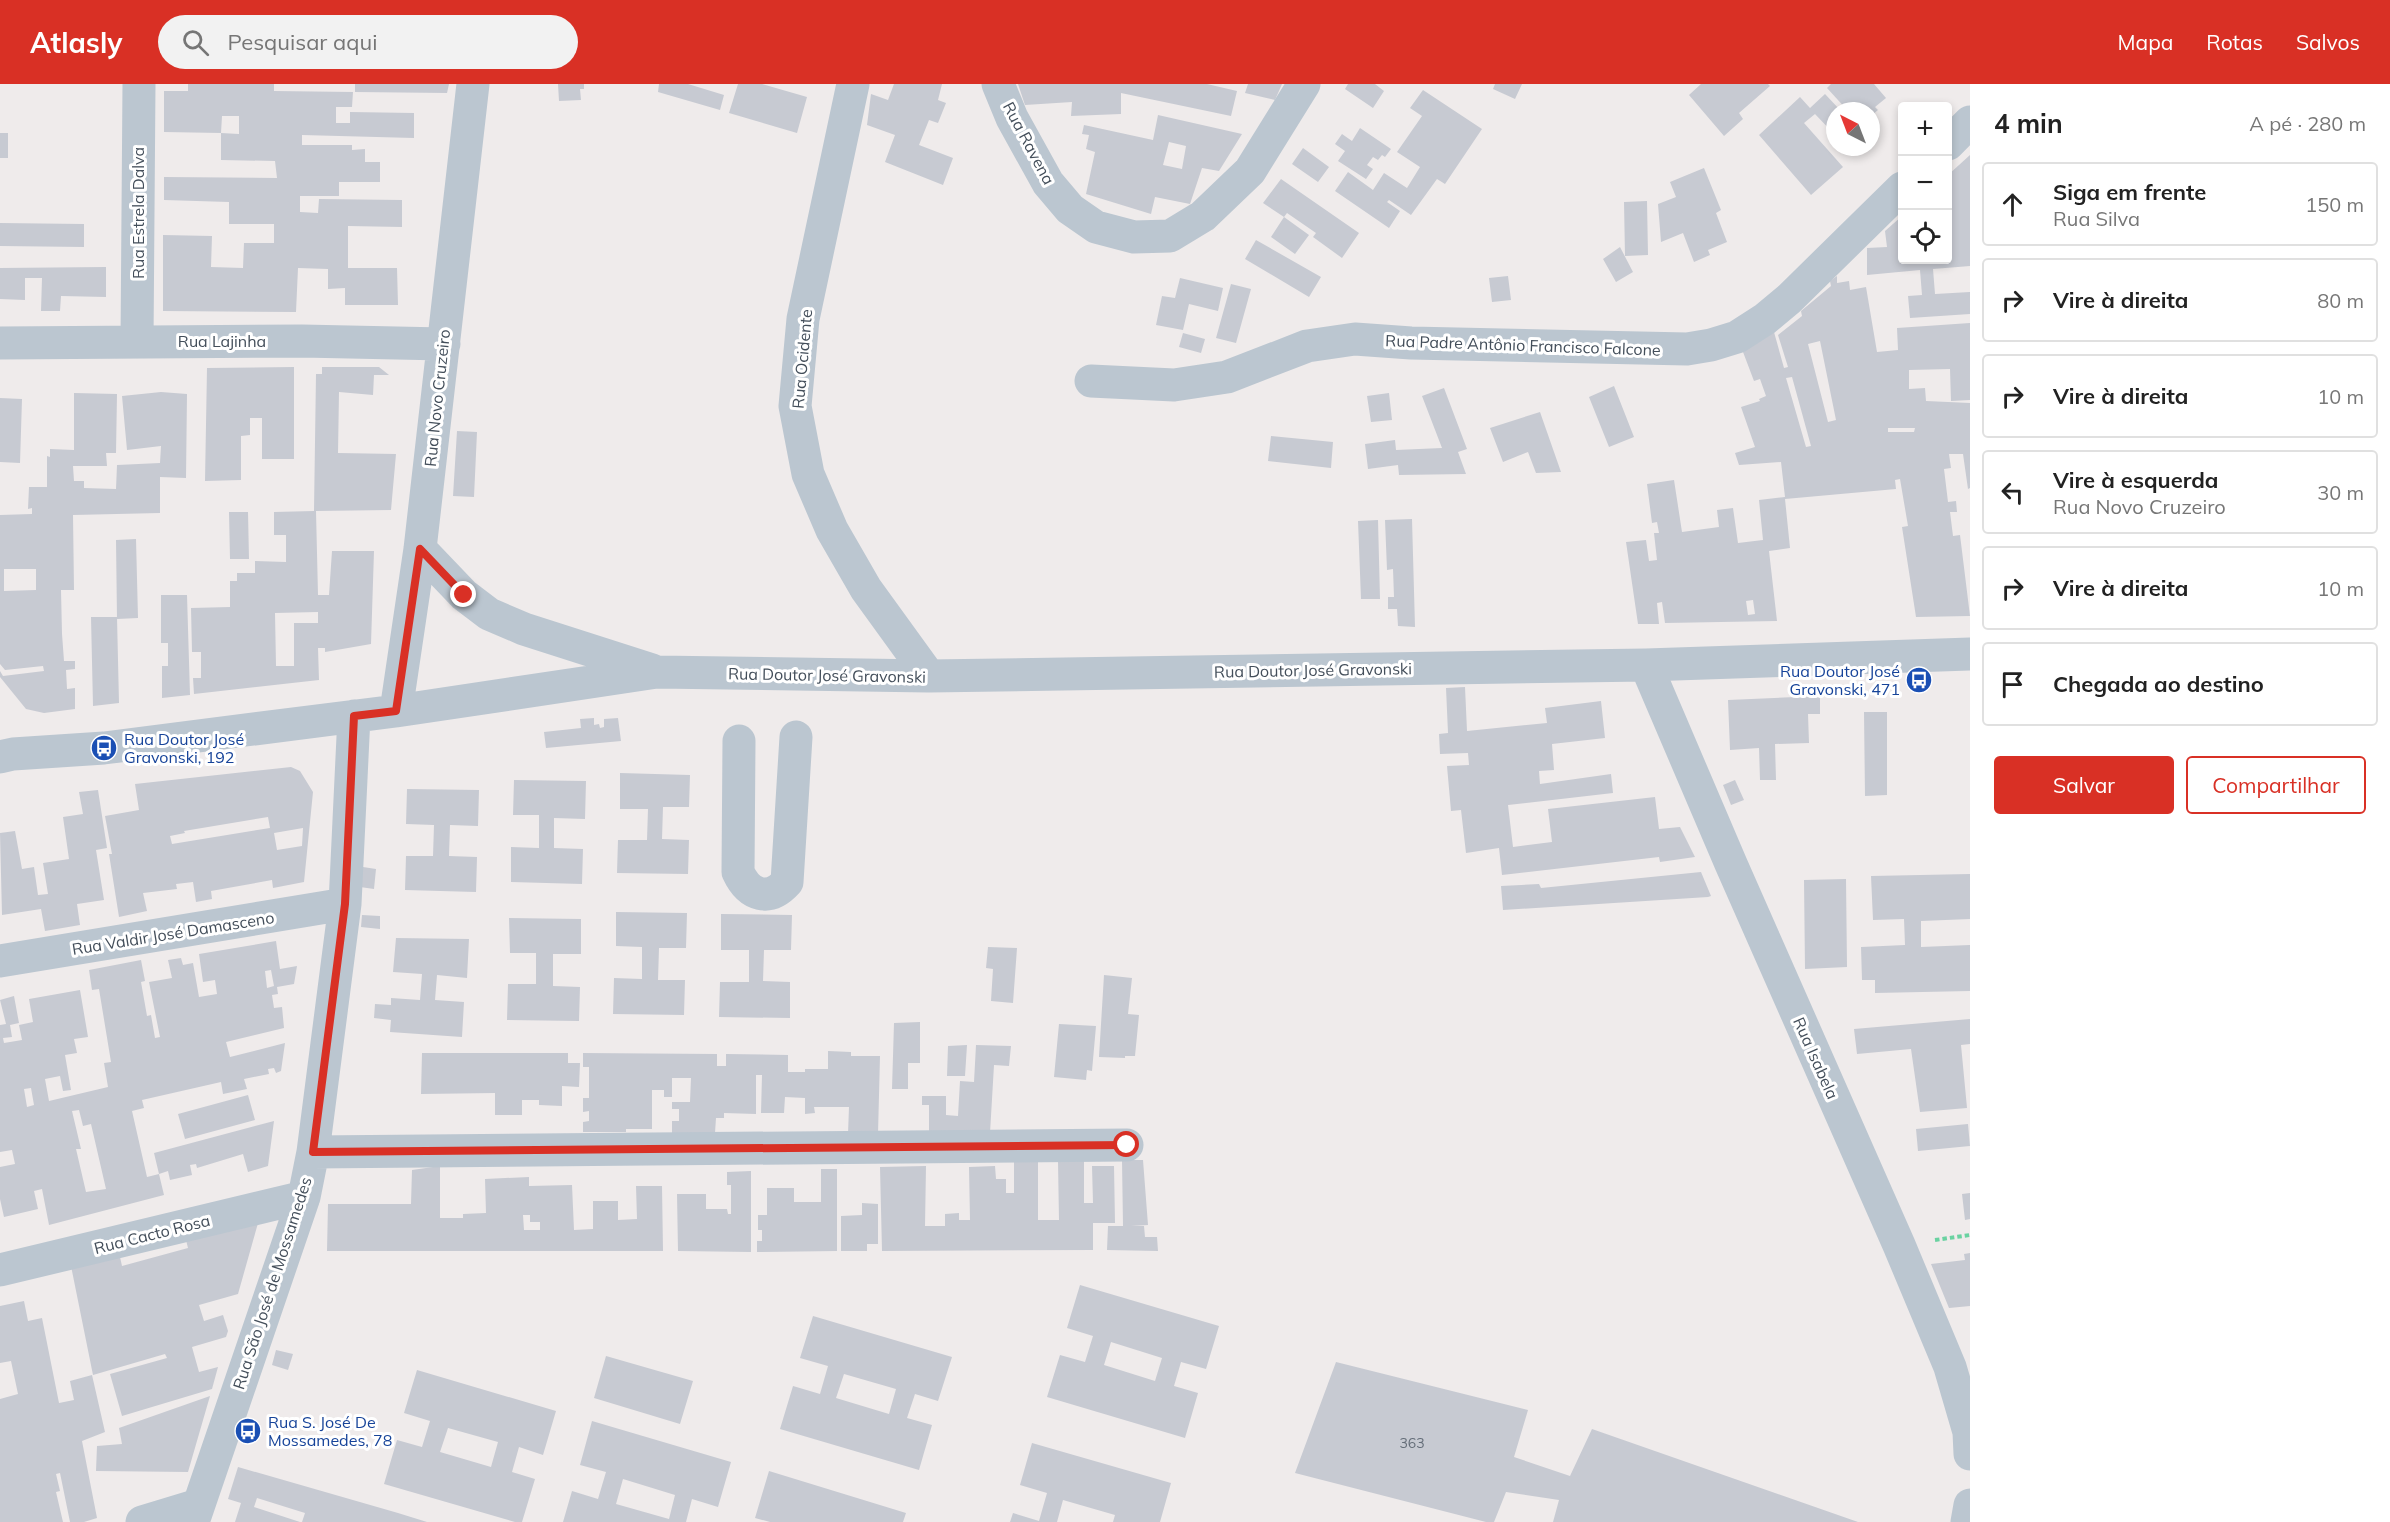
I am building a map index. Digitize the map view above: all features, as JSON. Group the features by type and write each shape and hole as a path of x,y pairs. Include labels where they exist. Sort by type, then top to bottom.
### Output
{"street":[{"name":"Rua Estrela Dalva","path":"137,342 139,84"},
{"name":"Rua Novo Cruzeiro","path":"396,711 420,549 473,84"},
{"name":"Rua Ocidente","path":"853,84 803,319 795,406 808,474 832,530 866,589 929,676"},
{"name":"Rua Ravena","path":"998,84 1012,118 1048,183 1070,209 1096,227 1134,237 1170,236 1203,216 1250,171 1304,84"},
{"path":"1952,139 1970,122"},
{"name":"Rua Padre Antônio Francisco Falcone","path":"1091,381 1174,386 1227,377 1307,346 1355,339 1410,343 1687,349 1711,345 1737,337 1789,299 1898,192"},
{"name":"Rua Lajinha","path":"0,343 302,340 444,344"},
{"name":"Rua Doutor José Gravonski","path":"420,549 464,595 489,614 524,629 657,672"},
{"name":"Rua Doutor José Gravonski","path":"4,750 105,748 396,711 657,672 929,676 1646,665 1970,654"},
{"name":"Rua Isabela","path":"1646,665 1950,1367 1969,1432 1970,1454"},
{"name":"Rua São José de Mossamedes","path":"195,1514 304,1197 313,1152 345,904 354,716"},
{"path":"739,741 738,872 742,881 750,889 764,895 778,892 787,882 796,737"},
{"name":"Rua Valdir José Damasceno","path":"0,961 345,904"},
{"path":"313,1152 1127,1145"},
{"name":"Rua Cacto Rosa","path":"0,1270 304,1197"},
{"path":"1966,1522 1970,1505"},
{"path":"142,1522 195,1514"}],"building":[{"path":"188,84 274,84 274,91 353,92 352,107 336,107 336,123 350,123 350,112 414,113 414,138 302,135 302,145 352,145 352,150 365,149 365,162 380,162 380,182 339,182 339,196 300,196 300,212 318,213 319,199 402,200 402,227 348,226 348,268 397,268 398,305 345,305 345,288 328,289 328,269 298,268 296,312 163,311 163,235 212,236 211,267 243,268 244,243 274,243 274,224 229,224 229,202 164,200 164,177 277,178 275,161 221,160 221,133 164,132 164,91 188,91","holes":["222,116 239,116 239,134 221,133"]},
{"path":"355,84 449,84 447,93 355,92"},
{"path":"558,84 584,84 584,89 580,89 581,100 559,101"},
{"path":"659,84 688,84 724,95 720,110 658,92"},
{"path":"738,84 762,84 807,97 797,133 729,113"},
{"path":"894,84 942,84 938,100 946,103 938,123 929,120 919,145 953,158 943,185 885,162 895,135 867,125 871,94 888,100"},
{"path":"1018,84 1207,84 1237,91 1231,116 1121,93 1121,114 1071,116 1072,102 1025,105"},
{"path":"1248,84 1282,84 1275,100 1245,93"},
{"path":"1348,84 1375,84 1384,91 1373,108 1345,89"},
{"path":"1495,84 1522,84 1515,99 1493,89"},
{"path":"1701,84 1768,84 1770,86 1739,113 1743,119 1724,136 1689,95"},
{"path":"1831,84 1874,84 1886,98 1880,103 1840,102 1827,88"},
{"path":"1423,90 1482,129 1445,184 1437,179 1411,215 1389,200 1387,202 1400,211 1389,228 1335,191 1348,172 1373,190 1384,173 1407,188 1420,167 1397,152 1422,116 1410,108"},
{"path":"1825,94 1833,102 1826,102 1826,126 1815,114 1804,123 1826,148 1826,156 1833,156 1843,167 1811,195 1759,135 1800,97 1810,108"},
{"path":"1158,115 1242,134 1219,171 1202,168 1190,204 1155,197 1151,214 1086,194 1095,152 1086,149 1089,135 1082,134 1084,125 1153,140","holes":["1169,142 1186,146 1182,169 1163,165"]},
{"path":"1360,128 1391,149 1385,157 1382,155 1378,160 1373,157 1367,165 1373,169 1366,179 1338,161 1345,151 1335,144 1342,134 1352,141"},
{"path":"0,133 8,133 8,158 0,158"},
{"path":"1303,148 1329,167 1318,182 1292,164"},
{"path":"1970,155 1970,266 1933,269 1935,294 1970,292 1970,314 1910,318 1908,296 1922,295 1920,270 1867,275 1867,248 1887,247 1885,231 1898,220 1898,264 1952,264 1952,171"},
{"path":"1704,168 1721,210 1716,213 1727,242 1708,250 1710,255 1694,262 1683,233 1661,242 1658,204 1676,197 1670,182"},
{"path":"1281,179 1359,233 1342,258 1313,237 1316,233 1287,213 1284,217 1263,203"},
{"path":"1647,201 1648,255 1625,256 1624,202"},
{"path":"1284,217 1309,235 1295,254 1271,237"},
{"path":"0,223 84,224 84,247 0,246"},
{"path":"1256,240 1321,277 1309,297 1245,259"},
{"path":"1620,247 1633,272 1616,282 1603,259"},
{"path":"106,267 106,297 61,296 60,311 41,311 42,278 25,278 25,300 0,299 0,268"},
{"path":"1508,276 1511,300 1492,302 1489,278"},
{"path":"1837,276 1837,283 1849,281 1850,290 1866,287 1877,352 1898,350 1897,328 1970,323 1970,400 1951,401 1950,369 1909,370 1909,389 1925,388 1926,401 1970,403 1970,488 1968,489 1963,454 1949,454 1951,468 1944,469 1948,502 1956,501 1957,512 1950,512 1953,536 1960,535 1970,616 1916,617 1902,527 1908,526 1900,479 1895,480 1896,489 1785,499 1790,548 1769,551 1777,621 1665,623 1662,602 1657,603 1659,624 1638,624 1626,542 1646,540 1649,561 1657,560 1654,533 1659,533 1657,522 1652,523 1647,484 1674,480 1682,532 1719,527 1717,510 1733,508 1738,543 1763,540 1759,500 1785,497 1781,462 1739,465 1735,453 1755,447 1741,407 1760,401 1759,399 1766,396 1760,379 1754,381 1743,352 1774,332 1784,368 1788,367 1778,335 1802,316 1801,311 1831,286 1830,281","holes":["1820,341 1836,420 1828,422 1808,344","1792,377 1811,446 1806,447 1786,378","1888,428 1915,428 1914,432 1888,432","1753,600 1755,614 1748,615 1746,601"]},
{"path":"1180,278 1223,288 1218,311 1189,304 1183,330 1156,325 1162,296 1175,298"},
{"path":"1231,284 1251,289 1236,343 1216,338"},
{"path":"1183,333 1205,339 1201,353 1179,347"},
{"path":"294,367 294,459 262,459 262,418 250,418 250,435 241,436 241,480 205,481 207,368"},
{"path":"322,367 379,367 389,375 374,375 373,395 339,392 338,453 396,454 391,510 316,511 318,595 329,595 332,551 374,551 371,644 325,652 325,648 318,648 319,680 194,694 193,678 201,678 201,652 192,652 191,608 230,607 230,581 237,581 237,573 255,573 255,561 286,562 286,535 274,535 274,512 314,511 316,374 322,374","holes":["318,612 318,623 294,623 294,666 276,666 275,613"]},
{"path":"1614,386 1634,437 1609,447 1589,397"},
{"path":"1444,388 1467,449 1458,452 1466,474 1399,475 1398,465 1368,469 1365,444 1395,440 1396,450 1442,448 1422,396"},
{"path":"161,392 187,394 186,478 160,477 160,513 73,515 74,590 61,590 64,661 75,661 75,669 66,670 67,689 75,688 75,709 44,713 26,709 0,677 0,671 3,676 44,671 43,666 5,670 0,664 0,515 32,514 32,508 28,509 29,487 47,487 47,456 50,457 50,449 74,450 74,393 117,394 116,453 106,453 107,466 73,466 74,481 84,481 84,488 116,489 117,465 160,463 161,446 127,450 122,396","holes":["4,569 36,569 36,590 4,591"]},
{"path":"1389,393 1392,420 1371,422 1367,396"},
{"path":"0,398 22,399 20,463 0,462"},
{"path":"1540,412 1561,472 1536,473 1528,452 1503,462 1490,428"},
{"path":"457,431 477,432 474,497 453,496"},
{"path":"1271,436 1333,442 1331,468 1268,461"},
{"path":"229,512 248,512 249,559 230,559"},
{"path":"1412,519 1415,627 1398,626 1397,609 1388,609 1388,597 1394,597 1393,569 1387,570 1385,520"},
{"path":"1378,520 1380,599 1361,599 1358,521"},
{"path":"136,539 138,618 117,619 116,540"},
{"path":"161,595 187,595 190,695 162,698 162,666 168,666 168,643 161,643"},
{"path":"91,617 117,617 119,703 93,706"},
{"path":"1465,687 1467,731 1547,723 1545,708 1601,701 1605,738 1552,744 1554,770 1539,771 1540,784 1611,774 1613,793 1508,805 1513,847 1552,842 1548,809 1655,797 1659,829 1680,827 1695,857 1660,862 1659,857 1502,875 1499,848 1466,853 1461,810 1451,811 1447,766 1469,765 1468,753 1440,754 1439,734 1448,733 1446,688"},
{"path":"1820,696 1820,714 1808,714 1809,743 1775,744 1776,780 1760,780 1759,748 1730,750 1728,700"},
{"path":"1864,712 1887,712 1887,795 1865,796"},
{"path":"594,718 594,725 599,724 600,728 604,727 604,719 618,718 621,741 546,748 544,732 581,728 580,719"},
{"path":"291,767 300,771 313,792 304,882 273,888 272,880 211,891 212,899 196,902 193,882 176,884 177,889 143,893 147,911 119,917 105,816 139,810 135,784","holes":["268,817 270,828 172,844 170,836 185,833 184,831","303,828 302,846 277,850 274,833"]},
{"path":"620,773 690,775 689,807 663,807 662,839 689,840 688,874 617,873 618,840 647,840 648,809 620,809"},
{"path":"514,780 586,781 585,819 554,818 554,848 583,849 582,884 511,882 511,847 539,848 539,815 513,815"},
{"path":"1735,780 1744,800 1731,805 1723,785"},
{"path":"407,789 479,790 478,826 450,825 449,856 477,857 476,892 405,890 406,856 433,856 434,825 406,824"},
{"path":"98,790 107,848 96,850 104,900 77,904 80,925 45,931 41,909 2,915 0,833 15,831 22,869 34,867 38,895 48,894 43,863 69,859 63,817 83,814 79,792"},
{"path":"363,867 376,869 374,889 360,887"},
{"path":"1701,872 1711,896 1503,910 1501,886 1539,884 1541,888"},
{"path":"1970,874 1970,919 1921,921 1921,947 1970,945 1970,991 1875,993 1875,980 1862,980 1861,947 1905,945 1904,919 1873,920 1871,876"},
{"path":"1846,879 1847,967 1805,969 1804,880"},
{"path":"616,912 687,913 686,948 659,948 658,980 685,980 684,1015 613,1014 614,978 642,979 642,947 616,946"},
{"path":"721,914 792,915 791,950 764,950 763,981 790,982 790,1018 719,1017 720,982 749,982 749,950 721,950"},
{"path":"362,915 380,916 380,929 361,927"},
{"path":"509,918 581,919 581,954 553,954 553,986 580,987 579,1021 507,1020 508,984 536,984 536,953 510,953"},
{"path":"396,938 469,939 467,978 437,975 435,1000 464,1002 462,1037 390,1032 391,1020 374,1018 375,1004 391,1005 391,998 420,1000 422,974 393,972"},
{"path":"276,941 280,969 297,966 294,984 277,987 278,994 272,995 274,1008 282,1007 284,1028 226,1042 230,1057 285,1043 281,1071 276,1073 274,1068 268,1069 269,1074 244,1079 247,1089 223,1094 221,1082 142,1100 144,1108 132,1111 147,1177 159,1174 164,1195 49,1225 42,1189 34,1191 38,1209 4,1217 0,1199 0,1167 15,1164 12,1150 0,1152 0,1025 6,1024 0,1000 14,996 19,1023 10,1025 12,1037 3,1038 4,1043 22,1040 19,1025 33,1022 29,999 80,990 88,1037 74,1039 77,1053 65,1055 71,1090 63,1091 60,1076 45,1079 49,1101 108,1087 104,1063 111,1062 99,989 92,990 89,970 141,960 145,981 141,982 147,1016 151,1015 155,1038 160,1037 149,982 172,978 168,960 181,958 183,965 193,963 199,997 217,994 215,980 203,982 199,954","holes":["271,970 274,986 267,988 265,971","31,1088 34,1105 27,1107 24,1089","79,1110 83,1126 91,1124 106,1189 86,1192 76,1149 81,1149 72,1111"]},
{"path":"988,947 1017,948 1013,1003 991,1001 993,969 986,968"},
{"path":"1104,975 1132,978 1128,1014 1139,1015 1135,1056 1099,1057"},
{"path":"1970,1019 1970,1044 1961,1045 1967,1108 1920,1112 1911,1049 1857,1054 1854,1029"},
{"path":"920,1022 920,1063 908,1063 908,1089 892,1089 894,1023"},
{"path":"1059,1024 1096,1026 1092,1071 1087,1070 1086,1080 1054,1077"},
{"path":"967,1045 965,1076 947,1076 948,1046"},
{"path":"976,1045 1011,1046 1009,1066 994,1065 990,1133 929,1134 929,1105 922,1105 922,1096 946,1096 946,1115 958,1116 960,1081 974,1082"},
{"path":"828,1051 851,1052 851,1056 880,1056 878,1134 848,1134 849,1107 814,1107 815,1113 805,1114 805,1098 785,1097 784,1113 761,1113 762,1075 756,1075 756,1114 724,1113 724,1118 716,1118 715,1133 672,1133 672,1121 679,1121 679,1109 672,1109 672,1102 690,1102 691,1078 672,1078 672,1097 664,1097 664,1090 652,1090 652,1129 626,1129 626,1132 583,1132 583,1122 589,1121 589,1111 583,1112 583,1098 589,1098 589,1067 583,1067 583,1053 717,1054 717,1066 726,1066 726,1054 788,1055 788,1072 805,1072 805,1069 828,1069"},
{"path":"422,1053 568,1053 568,1063 580,1063 579,1087 562,1086 562,1106 539,1105 539,1100 522,1100 522,1115 495,1115 495,1093 421,1094"},
{"path":"248,1095 255,1120 185,1139 178,1114"},
{"path":"274,1121 268,1166 248,1172 243,1154 197,1168 196,1164 190,1165 192,1175 170,1180 168,1171 159,1174 154,1153"},
{"path":"1968,1124 1970,1146 1918,1151 1916,1129"},
{"path":"1122,1160 1143,1160 1148,1225 1131,1226 1144,1226 1145,1237 1157,1237 1158,1251 1107,1250 1108,1226 1123,1226"},
{"path":"1084,1161 1084,1203 1093,1203 1092,1166 1114,1166 1115,1223 1093,1223 1093,1250 882,1251 880,1167 926,1166 925,1226 945,1226 945,1214 959,1213 959,1220 970,1220 969,1167 995,1166 996,1179 1006,1179 1006,1193 1014,1193 1014,1162 1038,1162 1038,1220 1059,1220 1058,1162"},
{"path":"440,1166 440,1218 463,1218 463,1214 486,1213 485,1179 529,1177 529,1186 572,1185 574,1230 593,1229 593,1201 618,1201 618,1220 637,1219 636,1186 662,1186 663,1251 327,1251 328,1204 411,1204 412,1170","holes":["523,1215 530,1215 530,1222 540,1222 540,1230 524,1230"]},
{"path":"821,1169 837,1169 837,1251 757,1252 757,1241 762,1241 762,1230 758,1230 758,1215 767,1215 767,1188 794,1188 794,1202 821,1202"},
{"path":"751,1171 751,1252 678,1251 677,1194 706,1194 706,1209 727,1209 728,1214 731,1214 731,1185 727,1185 727,1172"},
{"path":"1970,1193 1970,1219 1965,1220 1962,1194"},
{"path":"862,1203 878,1204 878,1244 867,1244 867,1251 841,1251 841,1216 862,1215"},
{"path":"260,1216 238,1294 199,1305 204,1321 223,1315 228,1331 226,1337 192,1347 199,1372 218,1367 212,1389 122,1416 110,1374 167,1358 165,1354 93,1375 71,1266 120,1257 122,1266 188,1248 185,1236"},
{"path":"1970,1253 1970,1306 1949,1308 1931,1264 1965,1260 1964,1254"},
{"path":"1080,1285 1219,1326 1206,1369 1181,1362 1174,1386 1198,1393 1185,1438 1047,1397 1060,1355 1085,1362 1093,1336 1067,1328","holes":["1111,1342 1162,1358 1155,1381 1104,1365"]},
{"path":"24,1301 28,1321 42,1318 59,1403 74,1400 70,1381 92,1375 105,1432 82,1441 97,1518 84,1522 70,1522 60,1473 56,1474 60,1491 56,1492 63,1522 0,1522 0,1399 18,1394 11,1361 0,1363 0,1306"},
{"path":"813,1316 952,1357 938,1401 915,1394 907,1418 932,1425 919,1470 780,1429 793,1386 820,1394 828,1366 800,1358","holes":["844,1374 896,1389 889,1414 836,1398"]},
{"path":"276,1350 293,1354 288,1370 272,1365"},
{"path":"606,1356 693,1381 680,1424 594,1398"},
{"path":"1336,1362 1528,1410 1514,1457 1570,1476 1592,1429 1858,1522 1553,1522 1559,1500 1506,1492 1494,1522 1486,1522 1295,1473"},
{"path":"417,1370 556,1411 543,1455 519,1447 512,1472 535,1479 522,1522 515,1522 384,1484 397,1440 422,1447 430,1421 404,1413","holes":["448,1428 498,1442 491,1467 440,1452"]},
{"path":"210,1396 188,1472 96,1471 97,1446 122,1444 119,1428"},
{"path":"592,1421 731,1462 718,1507 692,1499 686,1522 563,1522 572,1491 598,1499 606,1472 580,1465","holes":["623,1479 675,1495 669,1519 616,1504"]},
{"path":"1032,1443 1171,1483 1160,1522 1113,1522 1115,1515 1063,1500 1057,1522 1010,1522 1013,1513 1039,1521 1047,1493 1020,1485"},
{"path":"238,1467 427,1522 302,1522 305,1513 257,1498 254,1507 300,1522 235,1522 241,1503 228,1499"},
{"path":"769,1471 906,1513 903,1522 770,1522 755,1518"}],"place":[{"name":"Rua Doutor José Gravonski, 471","path":"1919,680"},
{"name":"Rua Doutor José Gravonski, 192","path":"104,748"},
{"name":"Rua S. José De Mossamedes, 78","path":"248,1431"}],"route":[{"path":"464,595 420,549 396,711 354,716 345,904 313,1152 1127,1145"}]}
